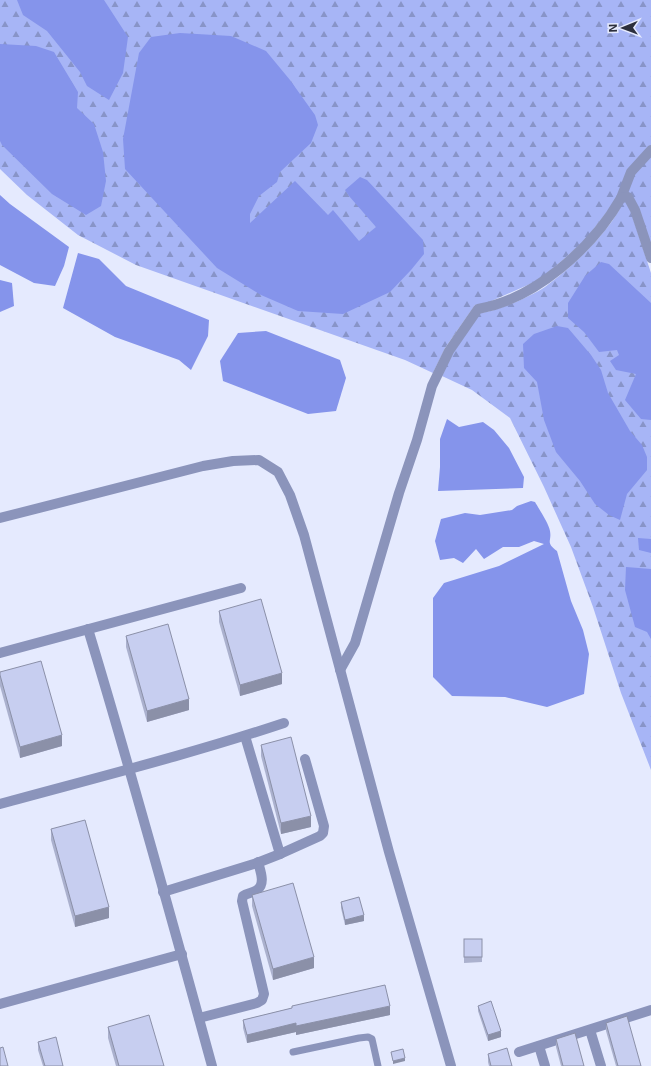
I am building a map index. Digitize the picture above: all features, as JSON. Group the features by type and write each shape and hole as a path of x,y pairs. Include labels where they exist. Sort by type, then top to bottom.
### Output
{"street":[{"path":"340,670 355,643 432,386 449,351 478,309 488,307 541,284 569,261 589,241 613,212 621,198 631,172 651,150"},
{"path":"621,198 628,197 635,210 651,258"},
{"path":"0,518 204,466 233,461 258,460 278,472 290,495 304,534 389,852 450,1066"},
{"path":"0,654 241,588"},
{"path":"88,629 130,768 212,1066"},
{"path":"0,804 246,736 284,723"},
{"path":"246,736 280,854"},
{"path":"163,892 258,862 320,836 323,832 324,826 305,759"},
{"path":"199,1018 257,1003 262,1000 264,994 242,901 243,896 258,889 262,885 258,862"},
{"path":"0,1004 182,954"},
{"path":"519,1052 651,1010"},
{"path":"590,1030 601,1066"},
{"path":"539,1046 545,1066"}],"lane":[{"path":"293,1052 368,1037 372,1039 378,1066"}],"green space":[{"path":"0,0 651,0 651,244 631,194 609,209 586,239 539,280 487,303 475,305 445,348 433,373 405,360 136,265 78,235 27,195 0,169"},
{"path":"623,202 626,202 631,212 651,273 651,770 621,693 593,607 571,547 544,487 510,418 472,390 442,376 453,353 480,313 504,307 545,287 589,249 609,225"}],"shaded area":[{"path":"17,0 104,0 128,37 123,73 109,100 87,86 80,72 47,31 23,15"},
{"path":"180,33 231,36 266,51 290,80 315,115 318,125 311,143 280,172 277,182 259,196 250,214 250,223 295,181 328,215 333,210 359,241 376,227 345,190 360,177 367,180 423,240 424,254 390,292 343,314 298,311 261,295 217,268 125,169 123,139 139,53 151,37"},
{"path":"0,44 36,46 54,52 78,92 77,108 94,124 103,152 106,181 101,206 86,215 52,194 2,145 0,141"},
{"path":"0,195 69,247 64,266 55,286 34,283 0,265"},
{"path":"78,253 99,259 126,286 209,320 208,336 191,370 179,360 115,337 63,308"},
{"path":"601,262 609,264 651,303 651,420 641,419 625,400 636,374 616,370 610,361 619,355 617,350 599,352 584,332 568,318 568,303 585,276"},
{"path":"0,280 12,283 14,306 0,312"},
{"path":"557,326 568,328 591,355 601,370 608,393 630,431 642,445 647,457 647,470 627,494 620,520 609,515 595,504 580,481 556,452 544,420 537,382 524,368 523,344 534,334"},
{"path":"266,331 340,360 346,378 336,411 308,414 223,381 220,361 238,333"},
{"path":"447,419 459,427 483,422 494,430 509,448 524,477 523,488 438,491 440,439"},
{"path":"531,501 535,502 549,528 550,544 557,551 571,601 583,630 589,654 584,694 547,707 505,697 452,696 433,677 433,598 444,583 499,566 544,544 534,541 519,547 503,547 484,559 476,549 463,563 454,558 440,560 435,541 441,519 465,513 480,515 512,510 517,506"},
{"path":"638,538 651,539 651,553 639,550"},
{"path":"626,567 651,569 651,639 647,632 635,627 625,590"}],"building":[{"path":"261,599 282,673 240,685 219,611"},
{"path":"168,624 189,699 147,711 126,636"},
{"path":"41,661 62,735 20,747 0,672"},
{"path":"291,737 311,816 281,823 261,745"},
{"path":"85,820 109,907 75,916 51,829"},
{"path":"293,883 314,957 273,969 252,895"},
{"path":"359,897 364,915 345,920 341,902"},
{"path":"464,939 482,939 482,957 464,957"},
{"path":"385,985 390,1006 296,1026 296,1023 247,1035 243,1020 292,1008 292,1006"},
{"path":"491,1001 501,1031 488,1035 478,1006"},
{"path":"149,1015 164,1066 119,1066 108,1027"},
{"path":"627,1016 641,1066 618,1066 606,1023"},
{"path":"575,1033 584,1066 563,1066 556,1039"},
{"path":"56,1037 63,1066 45,1066 38,1042"},
{"path":"3,1047 8,1066 0,1066 0,1048"},
{"path":"507,1048 512,1066 491,1066 488,1054"},
{"path":"403,1049 405,1058 393,1061 391,1052"}]}
